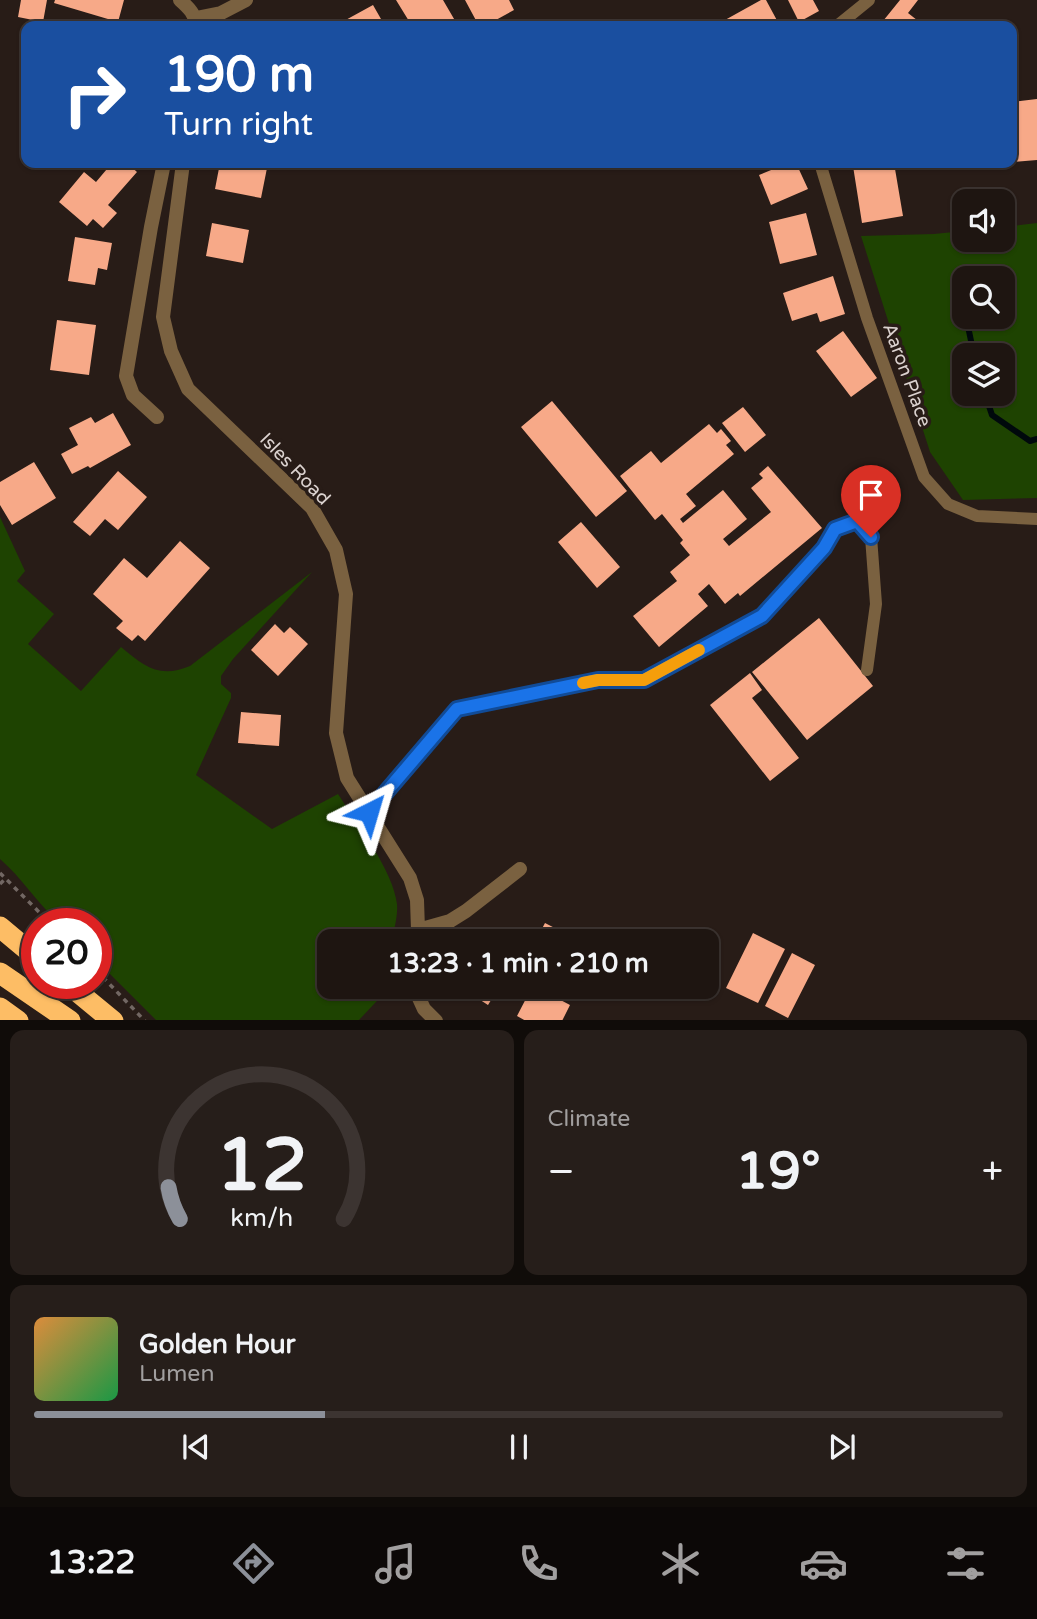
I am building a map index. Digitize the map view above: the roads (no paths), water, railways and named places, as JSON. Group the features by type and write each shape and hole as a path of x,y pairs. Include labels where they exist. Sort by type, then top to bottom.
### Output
{"highway":[{"path":"0,928 21,945"},
{"path":"0,973 70,1020"},
{"path":"87,999 113,1020"},
{"path":"0,1008 18,1020"}],"street":[{"path":"180,0 189,7 196,21"},
{"path":"200,21 246,0"},
{"path":"157,417 133,395 126,376 163,168"},
{"name":"Isles Road","path":"182,168 163,317 171,351 188,389 312,508 335,550 346,594 336,733 347,778 410,878 417,900 417,929"},
{"path":"431,929 466,911 520,869"},
{"path":"419,999 424,1009 436,1020"}],"lane":[{"path":"843,21 869,0"},
{"name":"Aaron Place","path":"822,168 867,318 924,477 948,504 977,516 1037,519"},
{"path":"369,812 457,709 598,680 644,680 762,616 824,548 835,529 857,521 871,537 876,604 867,670"}],"waterway":[{"path":"969,329 971,343"},
{"path":"989,406 992,415 1030,441 1037,439"}]}
